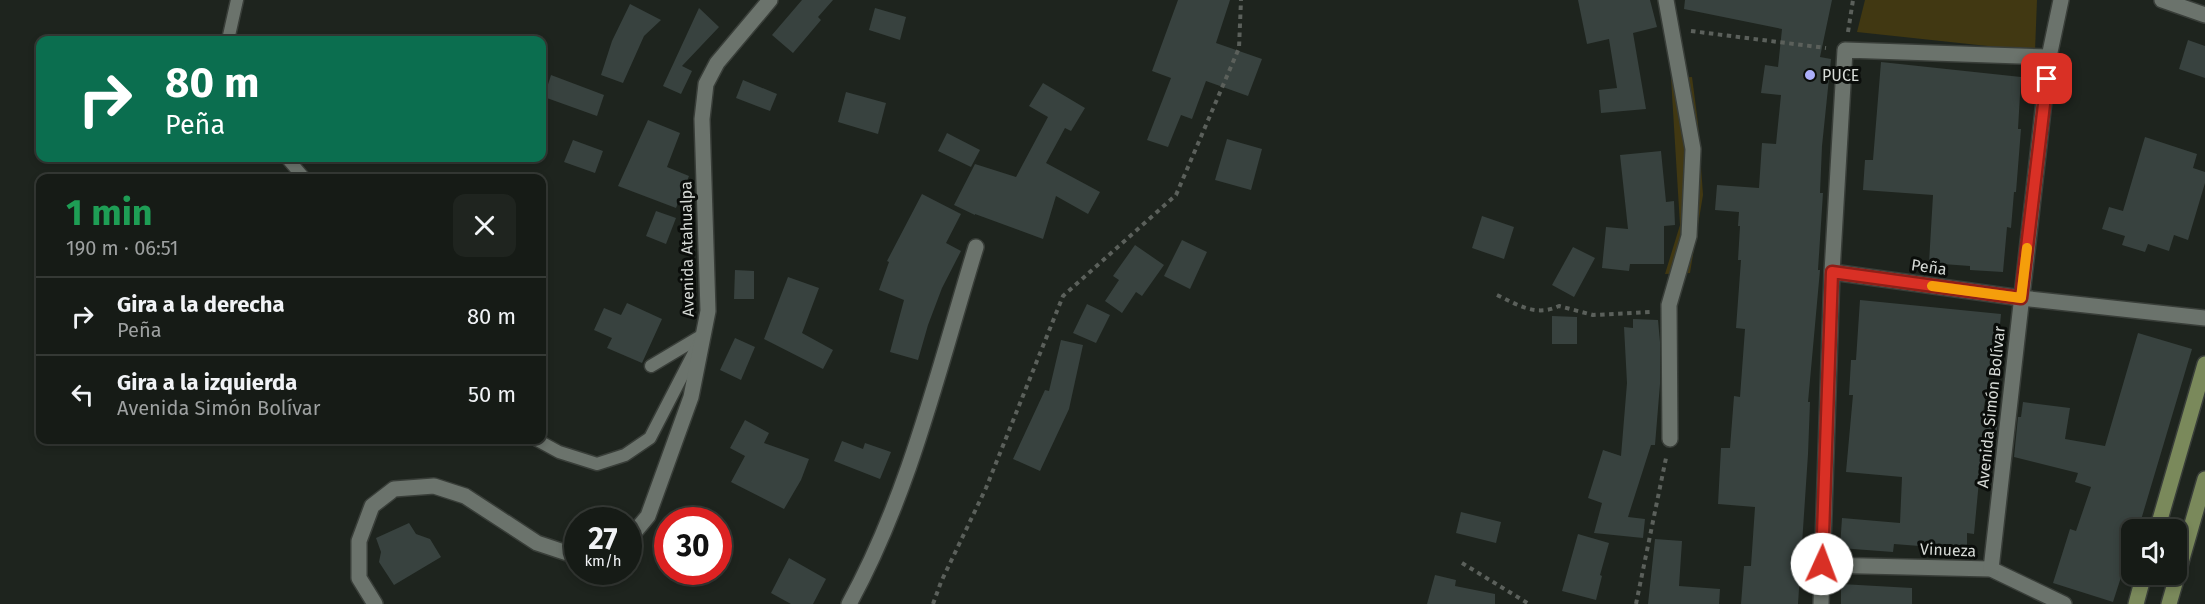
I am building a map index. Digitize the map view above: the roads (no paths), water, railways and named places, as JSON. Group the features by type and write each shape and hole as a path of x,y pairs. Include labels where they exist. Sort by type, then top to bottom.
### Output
{"main road":[{"path":"2160,519 2205,364"},
{"path":"2169,604 2205,479"},
{"path":"2136,604 2141,585"}],"street":[{"name":"Avenida Atahualpa","path":"642,523 648,516 691,397 708,311 702,118 706,84 717,63 770,0"},
{"path":"1666,0 1693,149 1689,236 1669,305 1670,439"},
{"name":"Avenida Simón Bolívar","path":"1991,569 2049,57 2061,0"},
{"path":"2162,0 2205,15"},
{"path":"1821,604 1832,272 1845,50 2049,57"},
{"path":"849,604 864,578 909,468 976,247"},
{"name":"Peña","path":"1832,272 2021,298 2205,318"},
{"path":"375,604 359,578 359,541 372,506 394,489 434,486 465,496 537,543 564,552"},
{"name":"Vinueza","path":"1822,564 1991,569 2064,604"}],"lane":[{"path":"229,36 237,0"},
{"path":"290,162 301,174"},
{"path":"651,366 704,334"},
{"path":"544,444 559,452 597,464 625,455 650,438 704,334"}],"place":[{"name":"PUCE","path":"1810,75"}]}
